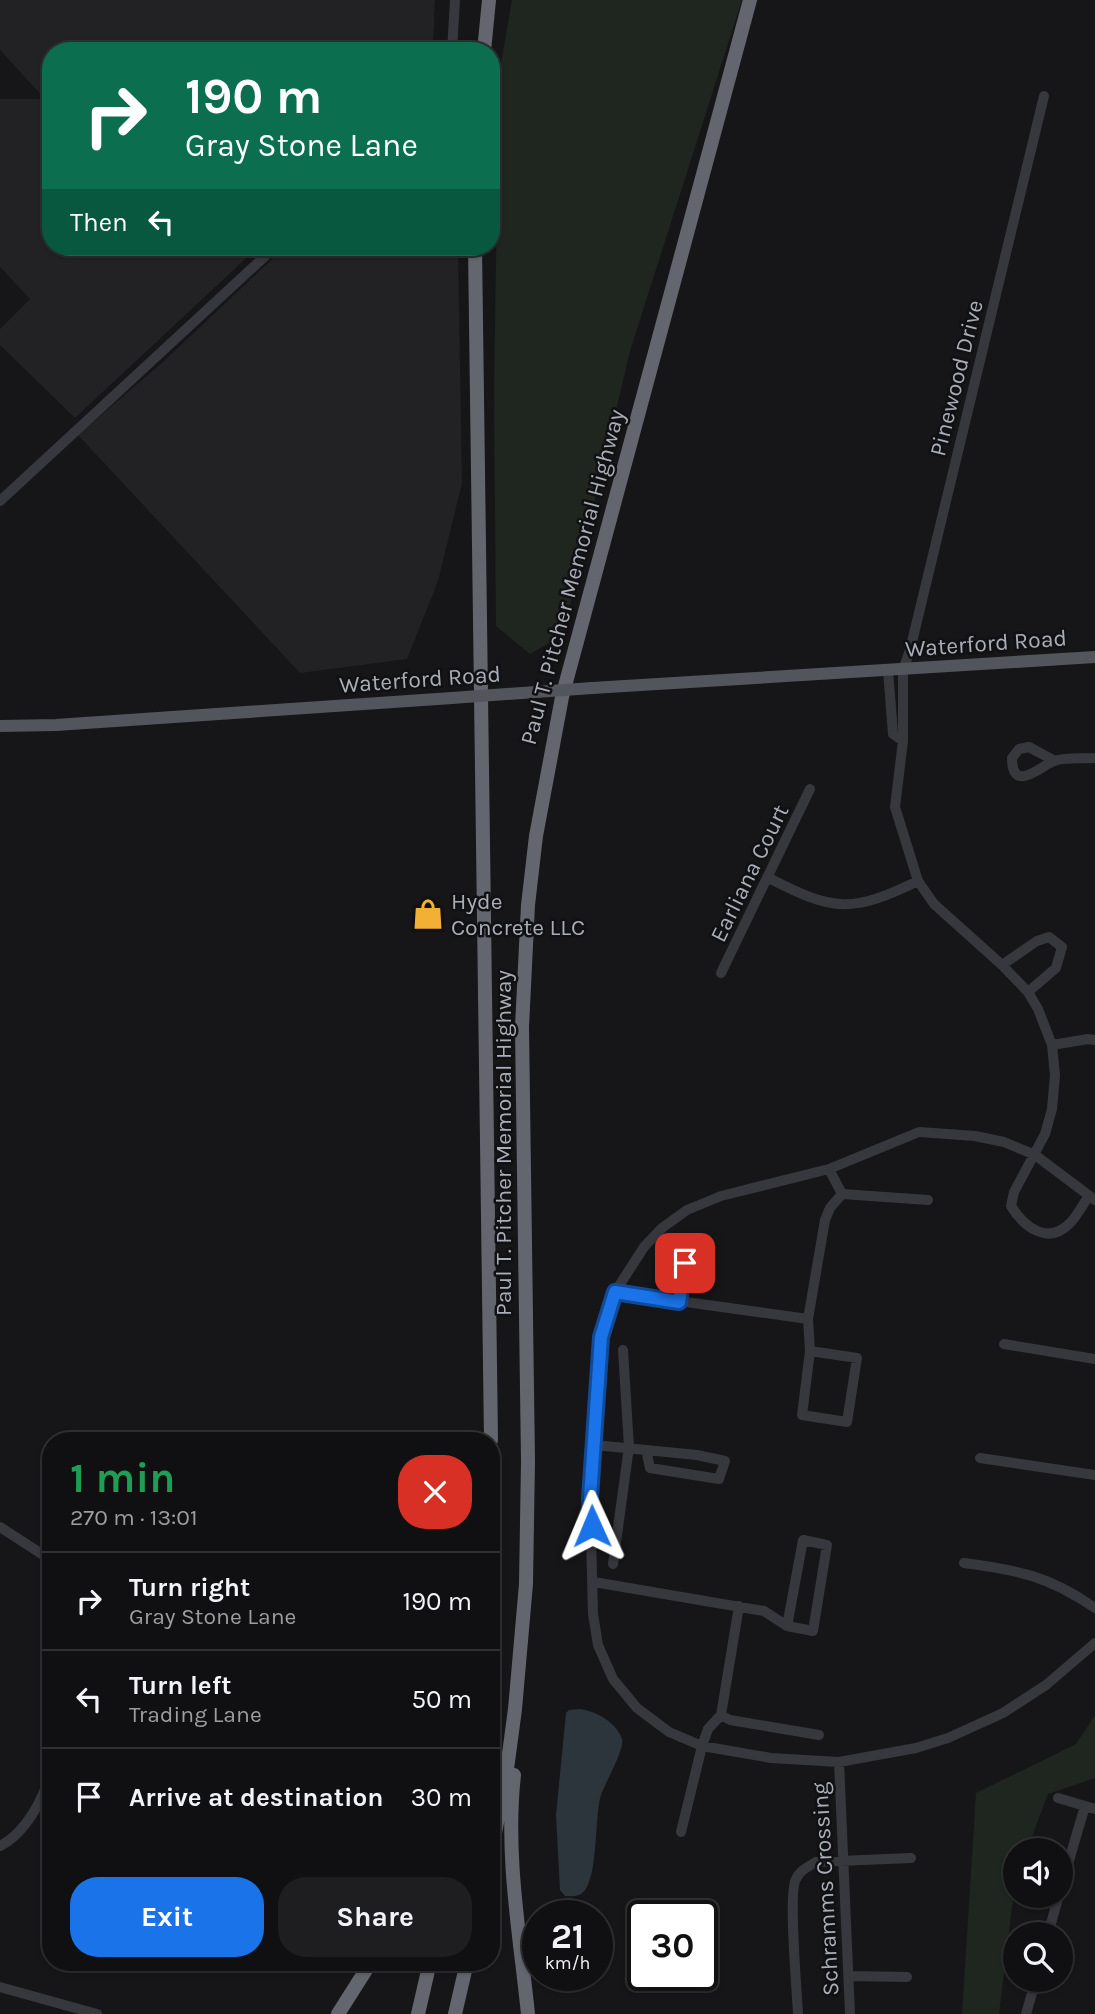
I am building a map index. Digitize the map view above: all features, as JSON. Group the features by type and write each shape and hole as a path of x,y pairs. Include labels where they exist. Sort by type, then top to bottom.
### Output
{"highway":[{"path":"485,42 489,0"},
{"name":"Paul T. Pitcher Memorial Highway","path":"500,1806 523,1640 528,1522 523,1027 528,905 536,836 562,698 750,0"},
{"name":"Paul T. Pitcher Memorial Highway","path":"475,256 491,1432"},
{"path":"523,1640 522,1710 510,1829 528,2014"},
{"path":"336,2014 365,1971"},
{"path":"418,2014 428,1971"},
{"path":"455,2014 465,1971"}],"main road":[{"name":"Waterford Road","path":"0,726 56,725 1095,657"}],"street":[{"path":"453,42 455,0"},
{"name":"Pinewood Drive","path":"918,881 895,807 903,740 903,670 1044,96"},
{"path":"0,501 265,256"},
{"path":"888,670 893,734 903,740"},
{"path":"1055,761 1095,758"},
{"name":"Earliana Court","path":"722,973 810,789"},
{"path":"769,878 806,897 833,904 863,904 881,899 918,881 934,904 1028,992 1052,1045 1055,1075 1052,1109 1045,1134 1035,1155 1014,1192 1011,1206 1026,1225 1044,1234 1053,1234 1069,1224 1092,1198 1035,1155 1003,1142 975,1136 919,1132 829,1169 721,1196 688,1210 662,1228 644,1247 615,1292 601,1337 590,1498 593,1614 598,1645 613,1679 637,1708 669,1732 702,1746 771,1758 839,1762 916,1748 948,1738 1003,1713 1046,1685 1095,1643"},
{"path":"1002,965 1037,941 1049,937 1062,947 1056,968 1028,992"},
{"path":"1052,1045 1087,1039 1095,1041"},
{"path":"829,1169 842,1195"},
{"path":"842,1195 928,1200"},
{"path":"810,1351 857,1358 847,1422 802,1415 810,1351 808,1319 825,1220 830,1208 842,1195"},
{"path":"679,1302 687,1243"},
{"path":"615,1292 808,1319"},
{"path":"1004,1344 1095,1359"},
{"path":"613,1564 629,1447 623,1350"},
{"path":"594,1445 629,1447 697,1455 725,1461 719,1479 650,1468 646,1450"},
{"path":"980,1458 1095,1475"},
{"path":"0,1527 42,1554"},
{"path":"594,1582 764,1611 787,1626 813,1631 827,1545 803,1540 787,1626"},
{"path":"964,1563 1041,1577 1095,1608"},
{"path":"681,1832 702,1746 708,1729 721,1714 739,1606"},
{"path":"721,1714 730,1720 819,1735"},
{"name":"Schramms Crossing","path":"839,1762 850,2014"},
{"path":"0,1846 32,1816 42,1797"},
{"path":"1058,1798 1090,1808 1073,1856"},
{"path":"798,2014 794,1881 803,1870 816,1863 911,1858"},
{"path":"850,1976 907,1977"},
{"path":"0,1987 97,2014"},
{"path":"1026,2014 1032,1992"}],"shaded area":[{"path":"0,0 435,0 433,42 42,42 42,96 0,50"},
{"path":"512,0 742,0 630,351 563,635 530,654 496,626 494,392 496,256 500,256 500,69"},
{"path":"0,99 42,99 42,256 248,256 75,418 0,345 0,329 30,299 0,267"},
{"path":"275,256 458,256 462,483 438,581 407,659 300,673 78,435 163,362"},
{"path":"580,1709 593,1712 611,1723 619,1733 622,1744 601,1795 591,1877 581,1894 565,1896 560,1890 556,1815 566,1713"},
{"path":"1095,1715 1095,1778 1048,1794 1032,1838 1003,1838 1003,1908 1012,1908 1010,1922 1003,1922 1003,1981 999,2014 962,2014 976,1793 1076,1744"}],"place":[{"name":"Hyde Concrete LLC","path":"428,914"}],"route":[{"path":"592,1526 590,1498 601,1337 615,1292 679,1302 685,1263"}]}
